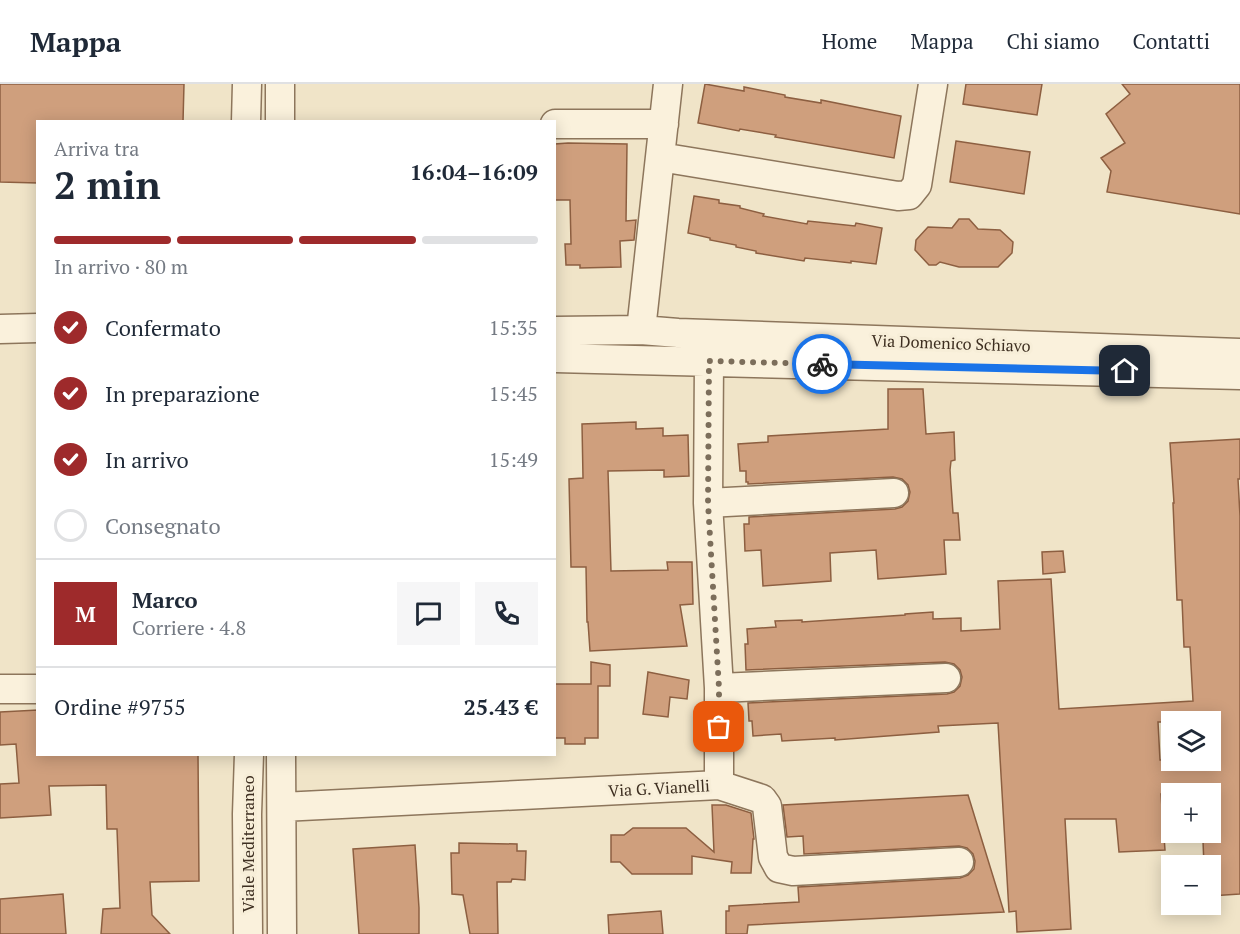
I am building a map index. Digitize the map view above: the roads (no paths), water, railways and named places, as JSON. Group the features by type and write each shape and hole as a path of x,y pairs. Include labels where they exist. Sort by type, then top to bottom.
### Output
{"street":[{"path":"246,120 247,84"},
{"path":"280,84 280,120"},
{"path":"641,330 668,84"},
{"path":"660,157 898,196 909,195 917,184 933,84"},
{"path":"556,124 664,124"},
{"path":"0,329 36,328"},
{"name":"Via Domenico Schiavo","path":"556,331 641,330 1240,353"},
{"name":"Via Domenico Schiavo","path":"556,358 1240,375"},
{"name":"Via G. Vianelli","path":"282,807 720,785 719,688 708,503 709,361"},
{"path":"708,503 894,493"},
{"path":"719,688 946,678"},
{"path":"0,689 36,689"},
{"name":"Viale Mediterraneo","path":"248,934 249,756"},
{"name":"Viale Mediterraneo","path":"281,756 282,934"},
{"path":"720,785 762,799 767,806 773,857 779,868 793,871 959,862"}]}
